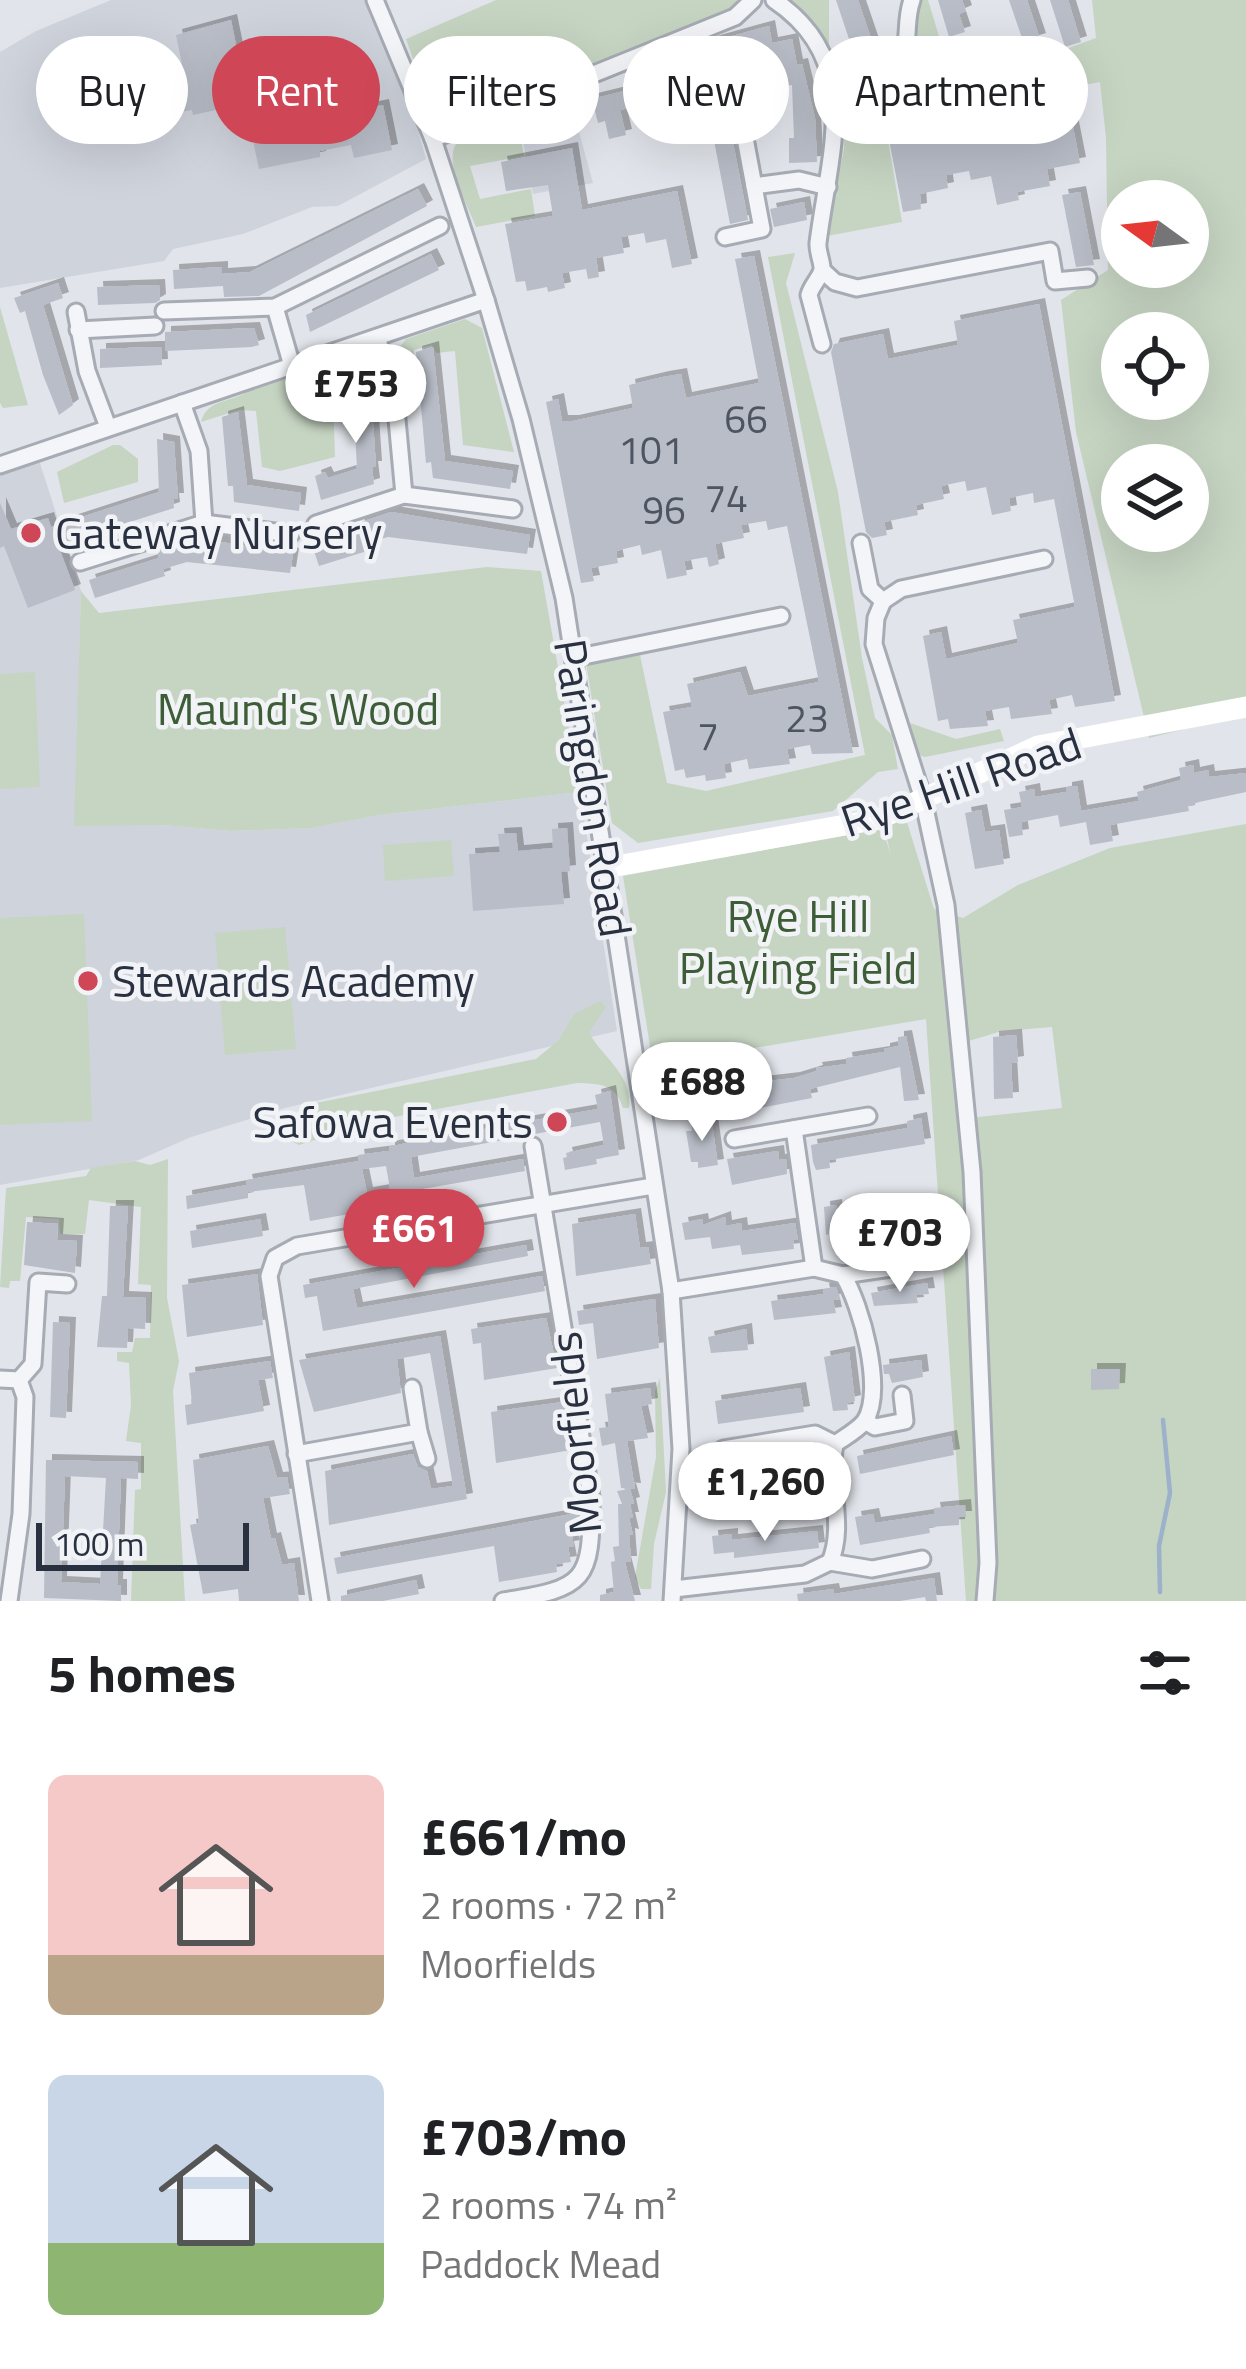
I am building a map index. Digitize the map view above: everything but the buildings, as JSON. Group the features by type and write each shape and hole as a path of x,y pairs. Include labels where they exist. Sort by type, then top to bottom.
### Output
{"street":[{"name":"Paringdon Road","path":"375,0 404,70"},
{"path":"599,72 735,17 753,0"},
{"path":"774,0 800,20 813,39"},
{"path":"909,36 912,0"},
{"name":"Paringdon Road","path":"435,144 486,300 530,457 574,658 671,1291 681,1449 673,1595"},
{"path":"725,237 762,229 746,144"},
{"path":"834,144 818,248 822,270 835,282 857,288 1050,250 1055,280 1088,278"},
{"path":"754,186 799,180 828,188"},
{"path":"78,330 275,308 440,226"},
{"path":"822,270 809,295 822,344"},
{"path":"0,465 486,300"},
{"path":"275,308 292,366"},
{"path":"76,312 87,370 108,427"},
{"path":"377,338 396,399 404,495"},
{"path":"182,403 199,451 205,523"},
{"path":"316,524 404,495 513,509"},
{"path":"80,562 205,523 291,534"},
{"path":"861,542 870,589 883,601"},
{"path":"985,1601 988,1563 972,1172 946,905 923,799 874,644 875,618 883,601 901,590 1044,559"},
{"path":"574,658 781,616"},
{"name":"Rye Hill Road","path":"605,868 879,819 1038,746 1246,706"},
{"path":"734,1139 868,1116"},
{"path":"794,1129 814,1268"},
{"name":"Moorfields","path":"503,1601 574,1584 585,1568 591,1544 589,1481 533,1147"},
{"path":"320,1601 269,1276 275,1258 296,1246 367,1232 653,1186"},
{"path":"671,1291 814,1268 843,1275 898,1267"},
{"path":"830,1562 838,1542 831,1468 835,1444 865,1421 875,1398 856,1298 843,1275"},
{"path":"19,1380 33,1364 38,1282 67,1284"},
{"path":"0,1379 19,1380"},
{"path":"10,1601 26,1435 25,1397 19,1380"},
{"path":"412,1388 427,1459"},
{"path":"865,1421 875,1427 905,1421 902,1395"},
{"path":"296,1454 419,1432"},
{"path":"723,1449 815,1434 835,1444"},
{"path":"673,1595 806,1574 830,1562 872,1569 922,1559"}],"shaded area":[{"path":"111,0 374,0 382,42 404,94 404,144 422,144 426,159 338,206 312,207 243,234 173,249 164,261 0,288 0,52 36,31"},
{"path":"524,144 582,144 593,183 533,194"},
{"path":"39,460 81,591 75,825 231,831 310,828 379,815 580,792 617,1031 285,1108 191,1137 139,1160 0,1185 0,475"}],"green space":[{"path":"496,0 741,0 726,12 669,36 623,36 623,55 599,64 599,36 413,36"},
{"path":"787,0 829,0 829,36 816,36"},
{"path":"919,0 928,0 939,36 912,36"},
{"path":"1092,0 1246,0 1246,714 1149,738 1105,552 1209,552 1209,444 1101,444 1101,537 1076,432 1061,300 1101,274 1101,288 1209,288 1209,180 1107,180 1100,82 1088,84 1088,41 1096,38"},
{"path":"522,144 524,156 470,166 480,199 531,189 535,216 476,227 454,168 455,146"},
{"path":"844,144 889,144 902,222 827,236"},
{"path":"795,253 786,283 838,492 875,718 892,735 898,769 878,772 833,811 638,843 612,823 586,663 640,655 667,783 706,791 865,755 768,257"},
{"path":"0,307 28,405 3,408 0,403"},
{"path":"465,319 482,328 514,452 463,445 455,351 436,353 432,345 414,350 414,362 396,363 395,353 406,339"},
{"path":"332,368 335,457 280,471 262,467 256,411 239,410 201,422 210,408 253,386"},
{"path":"113,445 138,459 138,482 64,503 57,472"},
{"name":"Maund's Wood","path":"487,567 541,571 580,792 379,815 311,828 231,831 162,825 74,826 81,591 99,613"},
{"path":"35,672 40,787 0,789 0,674"},
{"path":"910,723 956,739 1000,729 1004,741 925,757 919,755"},
{"name":"Rye Hill Playing Field","path":"906,819 934,909 963,918 1018,885 1110,848 1246,824 1246,1601 966,1601 926,1019 653,1065 623,876 882,828 891,855 883,823","holes":["1052,1027 1062,1108 969,1118 962,1043 1002,1031"]},
{"path":"451,840 454,876 385,881 383,845"},
{"path":"84,914 92,1121 0,1125 0,918"},
{"path":"285,927 296,1049 225,1055 215,933"},
{"path":"601,1001 606,1007 589,1033 627,1086 629,1108 623,1108 606,1086 577,1083 378,1120 299,1145 279,1135 298,1111 311,1104 536,1059 559,1040 574,1014"},
{"path":"168,1159 167,1298 179,1361 173,1391 185,1601 131,1601 141,1443 126,1441 131,1405 129,1363 117,1361 117,1352 132,1352 135,1338 150,1338 151,1285 138,1284 141,1207 89,1200 85,1234 60,1234 59,1219 26,1217 20,1281 0,1287 6,1188 86,1176 91,1168 135,1161 150,1165"},
{"path":"660,1378 666,1492 654,1544 651,1589 641,1589 635,1577 656,1457 655,1391"}],"waterway":[{"path":"1160,1592 1159,1546 1170,1493 1163,1420"}],"place":[{"name":"Gateway Nursery","path":"31,533"},
{"name":"Stewards Academy","path":"88,981"},
{"name":"Safowa Events","path":"557,1122"}]}
